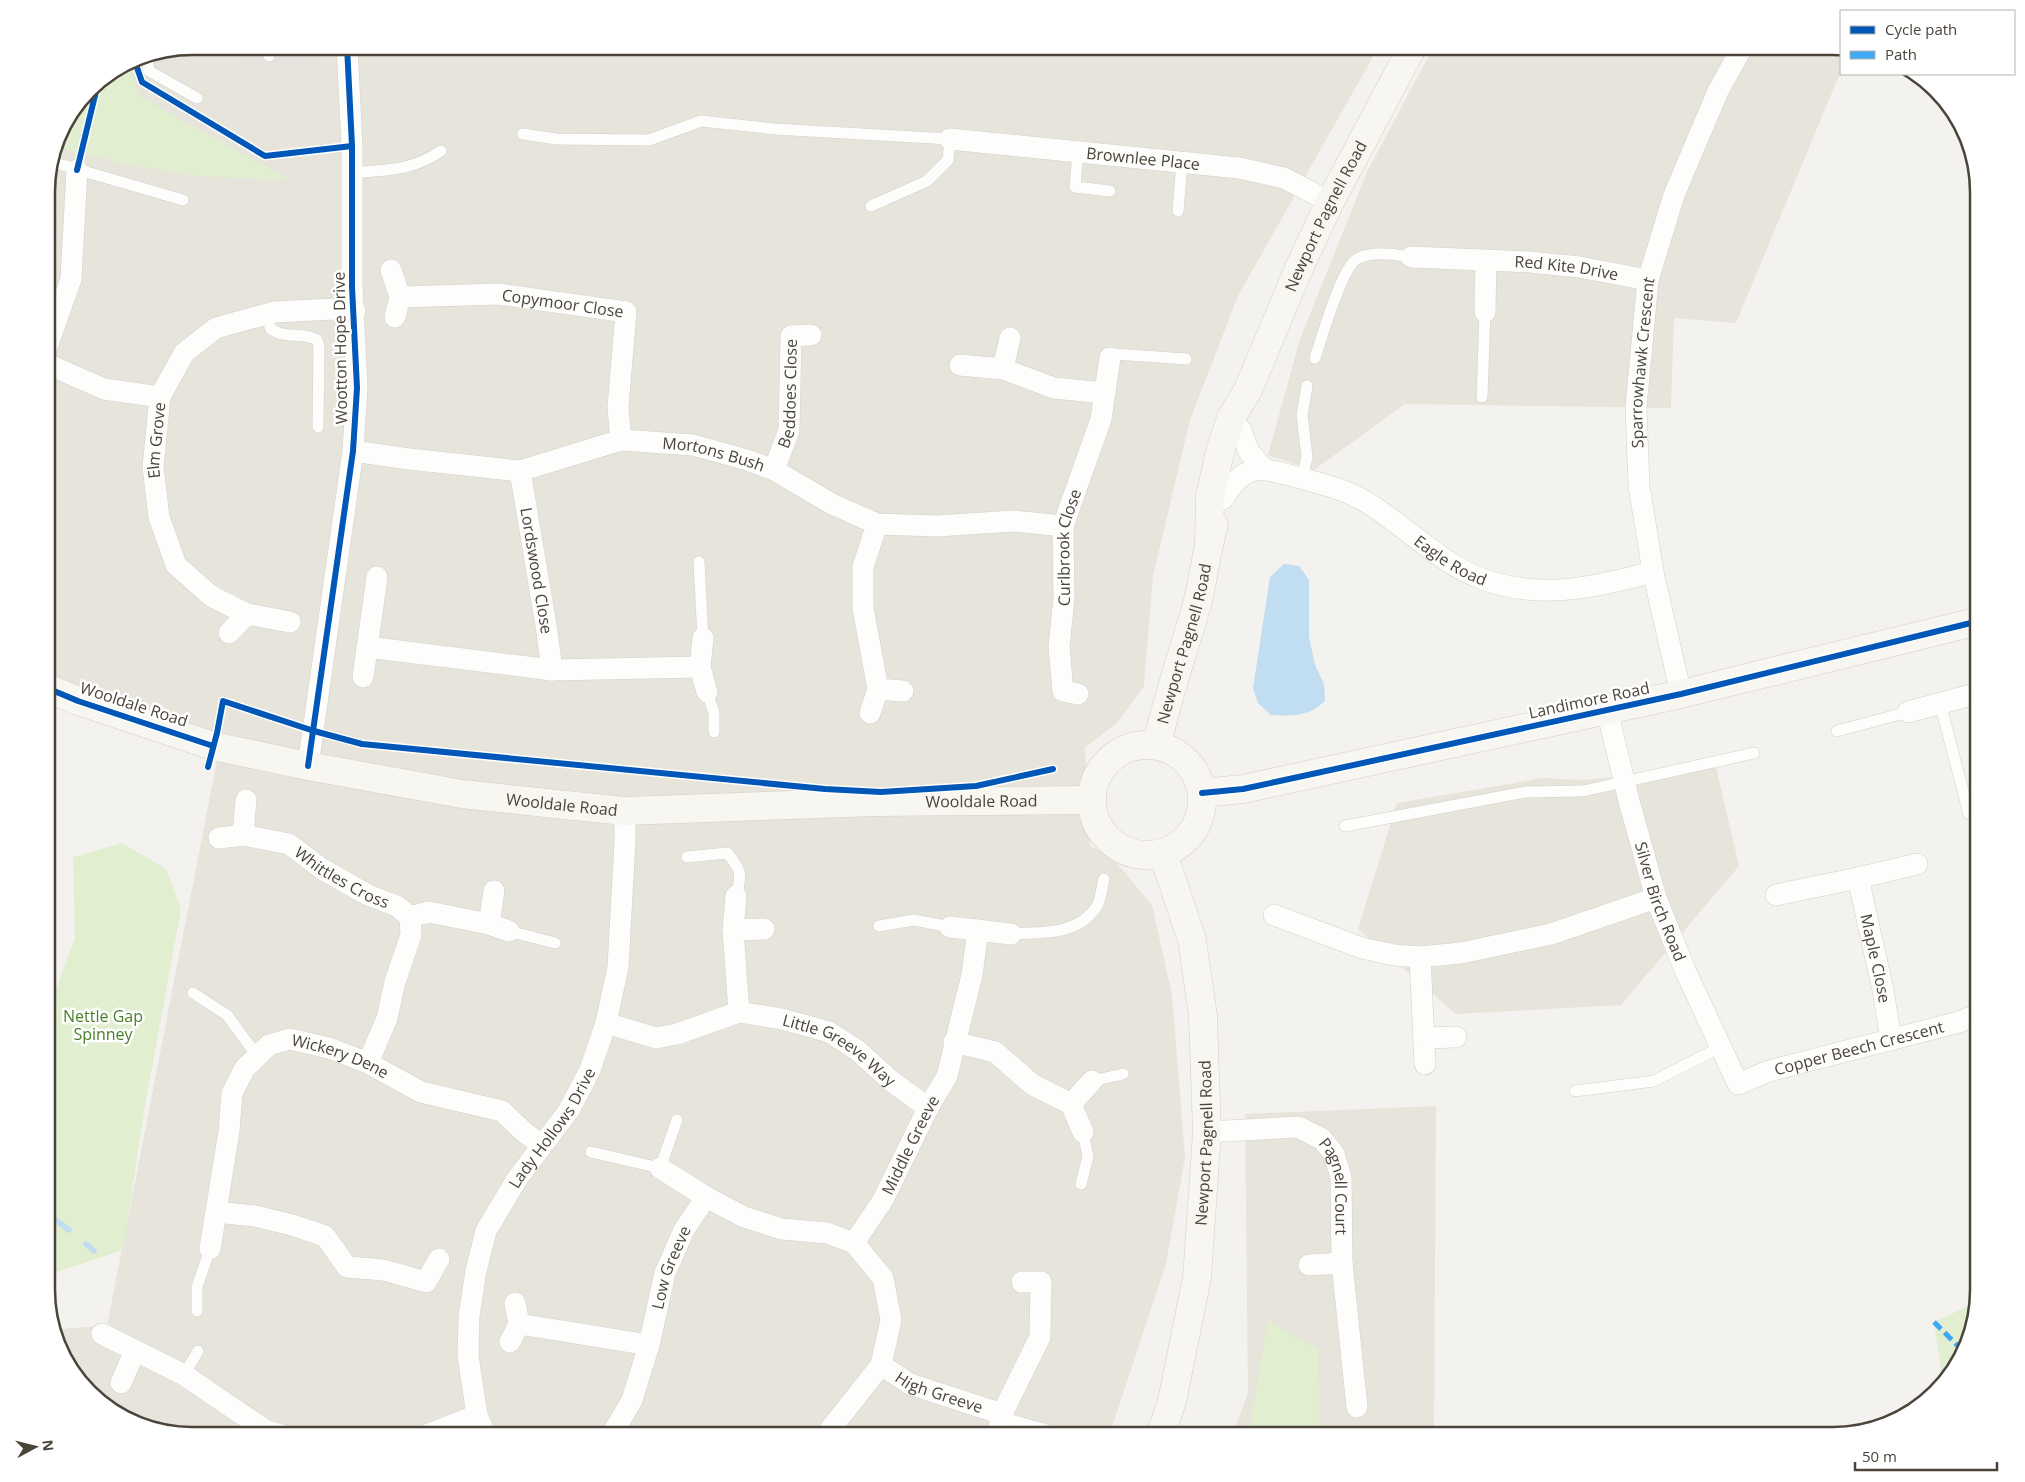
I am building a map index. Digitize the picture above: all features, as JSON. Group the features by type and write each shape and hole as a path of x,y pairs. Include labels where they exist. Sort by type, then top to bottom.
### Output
{"main road":[{"name":"Newport Pagnell Road","path":"1209,542 1210,496 1220,448 1230,418 1248,390 1299,268 1330,202 1408,55"},
{"name":"Newport Pagnell Road","path":"1157,745 1162,719 1198,601 1209,542 1241,430 1248,390"},
{"name":"Landimore Road","path":"1202,793 1243,789 1681,694 1970,623"},
{"name":"Wooldale Road","path":"55,692 213,746 308,766 462,794 625,811 873,802 1092,800"},
{"path":"1137,745 1157,745 1174,751 1187,761 1197,776 1202,793 1201,812 1194,830 1180,844 1163,853 1143,855 1123,850 1107,838 1096,820 1092,800 1095,781 1104,764 1119,752 1137,745"},
{"name":"Newport Pagnell Road","path":"1163,853 1192,940 1203,1016 1207,1132 1197,1278 1172,1401 1163,1427"}],"street":[{"name":"Wootton Hope Drive","path":"308,766 353,451 358,388 355,311 352,287 352,173 347,55"},
{"name":"Sparrowhawk Crescent","path":"1681,694 1653,572 1639,486 1636,407 1648,280 1674,195 1718,91 1739,55"},
{"name":"Brownlee Place","path":"950,139 1239,168 1284,178 1330,202"},
{"path":"55,323 71,279 77,170"},
{"name":"Red Kite Drive","path":"1412,256 1530,262 1579,267 1648,280"},
{"path":"1485,312 1486,261"},
{"name":"Copymoor Close","path":"391,270 397,307 498,294 626,312 618,408 621,440"},
{"name":"Elm Grove","path":"290,622 247,614 211,596 176,565 159,517 153,467 160,397 184,353 216,328 269,313 334,308 355,311"},
{"name":"Beddoes Close","path":"774,470 789,430 791,336 811,335"},
{"path":"1003,369 1010,338"},
{"name":"Curlbrook Close","path":"1078,694 1063,691 1059,656 1064,598 1063,526 1101,419 1110,358"},
{"path":"960,365 1003,369 1054,388 1105,394"},
{"path":"55,368 104,389 160,397"},
{"path":"1222,499 1232,484 1244,474 1264,468 1249,452 1241,430"},
{"name":"Mortons Bush","path":"353,451 520,471 621,440 693,445 747,460 774,470 832,504 877,524 936,526 1014,521 1063,526"},
{"name":"Eagle Road","path":"1264,468 1335,486 1363,500 1449,564 1485,580 1524,589 1557,590 1596,587 1653,572"},
{"name":"Lordswood Close","path":"520,471 552,670"},
{"path":"870,713 878,689 863,608 863,567 877,524"},
{"path":"363,677 377,577"},
{"path":"229,633 247,614"},
{"path":"703,638 700,667 707,692"},
{"path":"366,647 552,670 700,667"},
{"path":"878,689 903,691"},
{"path":"1908,712 1970,695"},
{"name":"Silver Birch Road","path":"1607,710 1656,898 1685,970 1738,1084"},
{"path":"243,835 246,800"},
{"name":"Lady Hollows Drive","path":"482,1427 477,1415 468,1356 469,1316 476,1271 486,1231 517,1179 569,1110 590,1070 606,1024 618,967 625,811"},
{"name":"Whittles Cross","path":"218,838 243,835 289,844 322,869 368,895 397,906 410,917"},
{"path":"1776,895 1917,864"},
{"name":"Maple Close","path":"1858,878 1883,990 1891,1040"},
{"path":"489,924 494,892"},
{"path":"736,896 733,930 739,1012"},
{"path":"1274,915 1362,948 1394,955 1420,957 1461,953 1551,934 1656,898"},
{"path":"368,1063 387,1018 395,982 411,935 410,917 429,912 489,924 509,931"},
{"path":"950,927 1011,934"},
{"path":"733,930 764,929"},
{"name":"Middle Greeve","path":"854,1243 883,1200 928,1108 946,1076 972,976 978,930"},
{"path":"1420,957 1425,1064"},
{"name":"Little Greeve Way","path":"606,1024 656,1038 677,1034 739,1012 782,1019 829,1032 856,1050 890,1080 928,1108"},
{"name":"Copper Beech Crescent","path":"1738,1084 1769,1071 1970,1018"},
{"path":"1424,1038 1456,1037"},
{"name":"Wickery Dene","path":"210,1249 229,1131 232,1093 245,1068 269,1045 290,1039 329,1048 368,1063 421,1092 502,1111 524,1132 542,1145"},
{"path":"954,1042 995,1052 1033,1085 1071,1104 1083,1132"},
{"path":"1071,1104 1092,1081"},
{"name":"Pagnell Court","path":"1207,1132 1298,1127 1322,1138 1334,1154 1341,1177 1342,1263 1358,1407"},
{"path":"660,1168 706,1197 744,1216 782,1229 827,1233 854,1243 883,1278 891,1320 881,1365 832,1427"},
{"name":"Low Greeve","path":"616,1427 632,1400 650,1345 665,1273 684,1230 706,1197"},
{"path":"216,1212 255,1216 292,1225 325,1236 347,1267 384,1270 426,1282 439,1259"},
{"name":"Pagnell Court","path":"1309,1265 1342,1263"},
{"name":"High Greeve","path":"881,1365 910,1384 1000,1422 1040,1337 1041,1282 1022,1282"},
{"path":"515,1303 514,1333 650,1345"},
{"path":"102,1334 184,1375 256,1427"},
{"path":"120,1383 135,1351"},
{"path":"447,1427 477,1415"}],"lane":[{"path":"147,62 149,71 197,98"},
{"path":"523,134 556,139 649,140 701,120 775,129 950,139 948,160 927,181 871,206"},
{"path":"352,173 404,169 441,152"},
{"path":"1078,152 1075,187 1110,190"},
{"path":"1178,212 1182,163"},
{"path":"58,164 183,200"},
{"path":"1315,358 1344,275 1357,259 1375,254 1412,256"},
{"path":"1482,397 1485,312"},
{"path":"269,313 270,328 278,334 307,335 317,340 319,346 318,427"},
{"path":"1110,358 1114,354 1186,359"},
{"path":"1302,479 1307,457 1302,415 1307,386"},
{"path":"699,562 703,638"},
{"path":"707,692 714,713 714,732"},
{"path":"1940,703 1969,814"},
{"path":"1837,730 1908,712"},
{"path":"1345,826 1526,792 1583,792 1754,753"},
{"path":"687,857 727,853 737,864 741,878 736,896"},
{"path":"1011,934 1062,931 1084,922 1098,904 1104,879"},
{"path":"879,926 914,920 950,927"},
{"path":"509,931 555,943"},
{"path":"193,993 227,1015 257,1056"},
{"path":"1575,1091 1654,1081 1721,1047"},
{"path":"1092,1081 1123,1074"},
{"path":"592,1152 660,1168 678,1120"},
{"path":"1081,1184 1088,1157 1083,1132"},
{"name":"Wickery Dene","path":"197,1311 197,1287 210,1249"},
{"path":"184,1375 198,1351"},
{"path":"1000,1422 1025,1427"}],"shaded area":[{"path":"183,55 1374,55 1238,296 1190,420 1153,576 1144,686 1118,722 1085,748 1090,846 1111,856 1152,905 1172,995 1185,1157 1166,1264 1112,1427 183,1427 148,1420 109,1399 95,1387 78,1366 65,1342 61,1329 107,1326 220,745 55,682 56,174 65,140 78,116 95,95 124,73 148,62"},
{"path":"247,55 319,55 319,63 278,64 247,62"},
{"path":"1429,55 1840,55 1840,73 1736,323 1674,318 1671,408 1405,404 1314,470 1268,455 1300,339 1367,172"},
{"path":"1716,767 1739,866 1621,1005 1456,1014 1358,929 1397,803 1543,778 1583,780"},
{"path":"1436,1106 1434,1427 1235,1427 1248,1393 1245,1114"}],"green space":[{"path":"130,70 139,96 290,180 196,176 130,165 63,148 65,140 83,109 102,89"},
{"name":"Nettle Gap Spinney","path":"122,843 166,869 181,909 145,1106 123,1250 57,1272 55,1269 55,992 75,938 73,857"},
{"path":"1969,1306 1963,1334 1942,1373 1934,1322"},
{"path":"1268,1321 1318,1349 1320,1427 1250,1427"}],"water":[{"path":"1284,564 1299,566 1309,580 1309,637 1315,665 1324,684 1325,701 1306,713 1271,715 1258,703 1253,688 1270,577"}],"waterway":[{"path":"55,1219 69,1230"},
{"path":"86,1244 94,1251"}],"marked path":[{"path":"1934,1322 1958,1346"}],"cycle path":[{"path":"308,766 353,451 357,388 352,287 352,146 347,55"},
{"path":"137,67 142,82 265,156 352,146"},
{"path":"77,170 95,95"},
{"path":"1202,793 1243,789 1681,694 1970,623"},
{"path":"55,691 78,701 213,746"},
{"path":"208,767 223,701 314,731 362,744 825,789 881,792 976,786 1053,769"}]}
